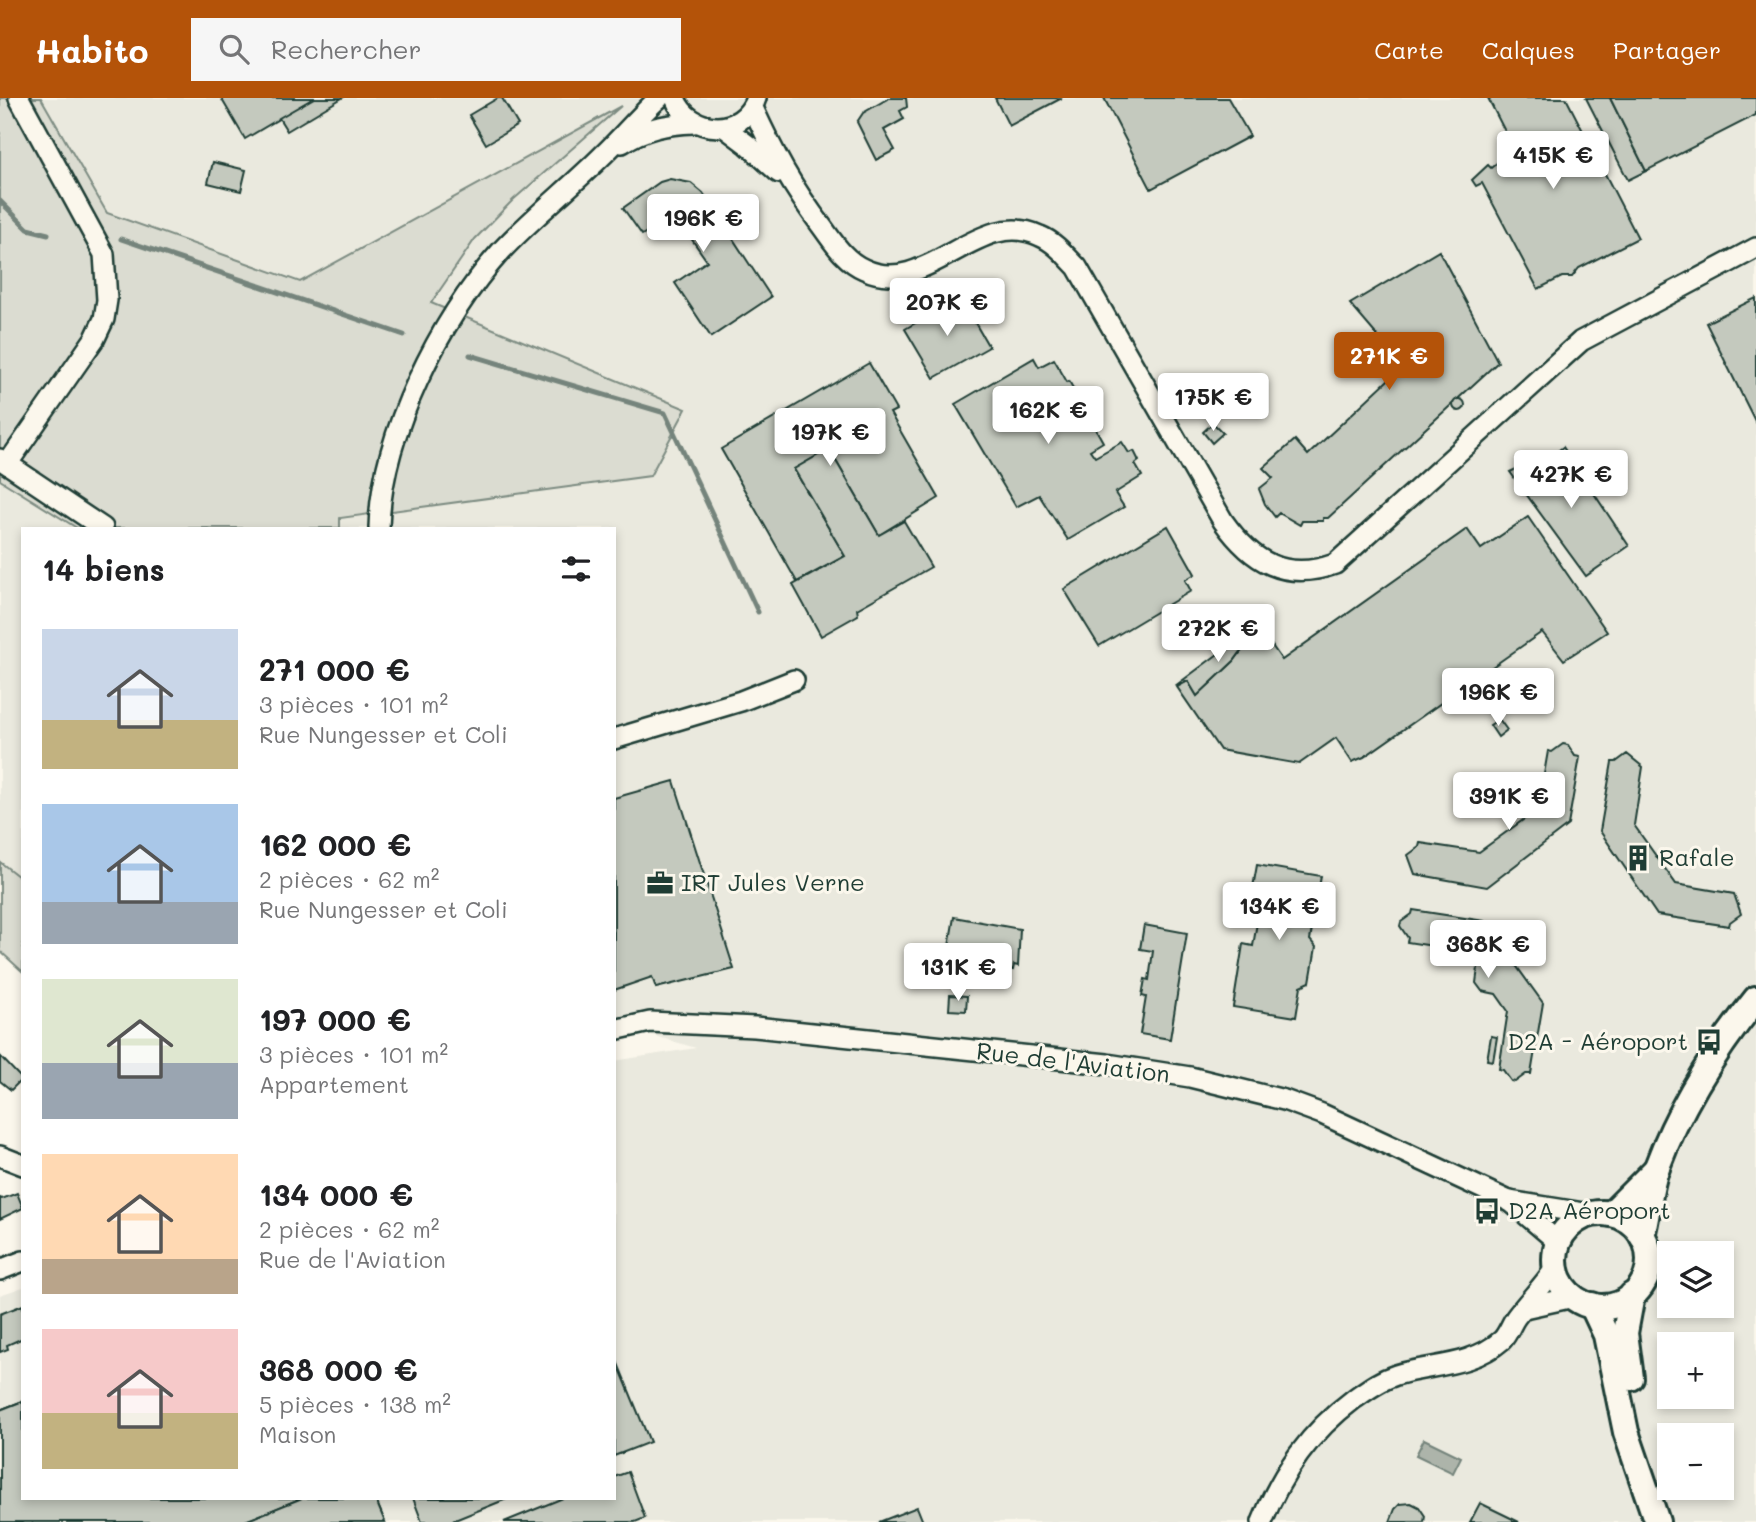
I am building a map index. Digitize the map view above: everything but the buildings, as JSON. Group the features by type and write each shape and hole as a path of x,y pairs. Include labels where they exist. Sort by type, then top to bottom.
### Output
{"main road":[{"path":"1643,1236 1657,1168 1704,1071 1756,999"},
{"path":"1657,1168 1601,1214 1570,1226 1557,1256 1559,1278 1583,1301 1606,1335 1626,1432 1657,1520"},
{"path":"1583,1301 1614,1305 1640,1287 1648,1266 1647,1245 1634,1226 1601,1214"},
{"path":"1632,1295 1625,1333 1639,1429 1640,1466"}],"street":[{"path":"19,98 104,254 108,287 104,319 95,338 4,461 102,527"},
{"path":"379,527 380,504 393,446 440,338 474,286 500,253 541,209 604,155 659,98"},
{"path":"675,98 681,112 694,123"},
{"path":"604,155 663,124 694,123 713,128 734,124 755,103 790,184"},
{"path":"724,127 790,184 843,254 864,270 880,274 910,272 985,236 1005,230 1024,230 1041,236 1059,249 1077,267 1237,541 1265,562 1298,572 1318,570 1335,564 1581,341 1756,248"},
{"path":"616,738 741,701 794,680"},
{"name":"Rue de l'Aviation","path":"616,1030 650,1022 755,1027 1160,1071 1260,1094 1322,1114 1509,1200 1601,1214"},
{"path":"0,1157 21,1164"},
{"name":"Rue de l'Aviation","path":"1509,1200 1551,1236 1557,1256"},
{"path":"1262,1522 1288,1468 1310,1438 1338,1411 1368,1388 1394,1376 1455,1364 1486,1350 1504,1338 1557,1256"},
{"path":"0,1270 21,1262"},
{"path":"1524,1308 1583,1301"}],"shaded area":[{"path":"0,98 41,98 107,213 300,282 621,106 513,200 475,239 431,303 686,409 650,476 340,518 340,527 75,527 0,480"},
{"path":"41,98 1756,98 1756,1522 0,1522 0,1295 21,1288 21,1500 616,1500 616,1061 696,1048 616,1025 616,527 340,527 340,518 650,476 686,409 431,304 475,239 513,200 617,109 300,282 107,213"},
{"path":"0,480 75,527 21,527 21,878 0,862"},
{"path":"0,862 21,878 21,970 0,951"},
{"path":"1424,1439 1461,1457 1453,1473 1416,1455"}],"waterway":[{"path":"0,201 28,229 48,234"},
{"path":"121,239 404,335"},
{"path":"470,355 665,413 758,612"}],"place":[{"name":"Rafale","path":"1638,858"},
{"name":"IRT Jules Verne","path":"660,883"},
{"name":"D2A - Aéroport","path":"1709,1042"},
{"name":"D2A Aéroport","path":"1487,1211"}]}
